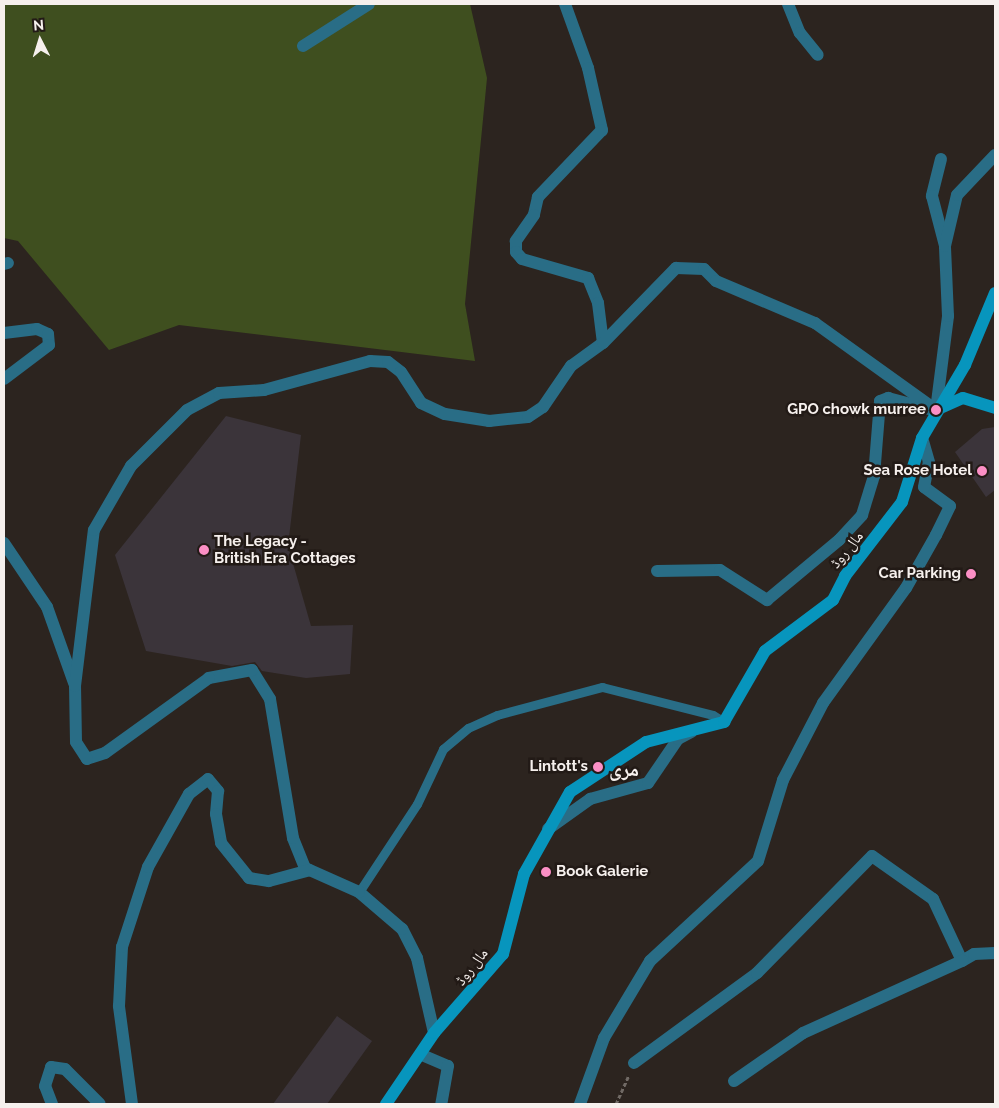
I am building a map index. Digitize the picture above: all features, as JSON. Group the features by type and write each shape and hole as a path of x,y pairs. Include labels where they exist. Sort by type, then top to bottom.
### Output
{"main road":[{"name":"مال روڈ","path":"386,1104 422,1055 434,1033 503,954 524,874 546,831 570,792 646,742 708,724 724,722 765,651 833,600 845,576 876,540 902,502 922,438 936,410 965,365 995,292"},
{"path":"936,410 963,398 995,408"}],"street":[{"path":"303,46 369,4"},
{"path":"565,4 588,68 602,130 538,197 534,215 516,241 516,252 522,259 588,278 598,303 603,342"},
{"path":"788,4 791,16 818,55"},
{"path":"945,246 957,195 995,155"},
{"path":"936,410 948,316 945,246 932,196 941,160"},
{"path":"434,1033 418,958 402,929 359,892 304,868 293,838 270,699 252,670 209,678 105,753 87,759 76,742 75,686 94,530 131,466 187,410 219,393 264,390 370,361 388,362 401,372 421,403 445,414 489,421 528,417 543,407 571,366 603,342 676,268 704,269 716,281 815,323 936,410"},
{"path":"4,333 37,329 48,334 49,345 4,379"},
{"path":"657,571 720,570 767,600 839,540 862,515 874,476 880,401 888,398 936,410"},
{"path":"580,1104 604,1038 650,961 758,861 783,780 823,703 906,588 936,535 950,506 924,487 929,462 922,438"},
{"path":"4,543 47,607 75,686"},
{"name":"مال روڈ","path":"546,831 590,799 648,783 678,739 708,724"},
{"path":"132,1104 119,1006 122,947 148,867 188,794 208,779 218,791 216,814 221,843 249,878 269,882 310,870"},
{"path":"634,1063 756,973 872,856 933,899 962,961"},
{"path":"734,1081 803,1033 974,954 995,953"},
{"path":"422,1055 448,1066 441,1104"},
{"path":"52,1104 45,1086 51,1067 65,1069 100,1104"}],"lane":[{"path":"359,892 417,804 443,749 468,728 497,715 602,687 713,715 724,722"}],"path":[{"path":"616,1104 634,1063"}],"green space":[{"path":"4,4 470,4 487,78 465,304 475,361 179,325 109,350 18,241 4,238"}],"building":[{"name":"The Legacy - British Era Cottages","path":"226,416 301,435 288,546 311,626 353,625 350,674 306,678 262,671 255,662 232,666 146,651 115,555"},
{"name":"Sea Rose Hotel","path":"995,427 995,490 986,497 955,452 982,429"},
{"path":"337,1016 372,1041 327,1104 273,1104"}],"place":[{"name":"GPO chowk murree","path":"936,410"},
{"name":"Sea Rose Hotel","path":"982,471"},
{"name":"The Legacy - British Era Cottages","path":"204,550"},
{"name":"Car Parking","path":"971,574"},
{"name":"Lintott's","path":"598,767"},
{"name":"Book Galerie","path":"546,872"}],"district":[{"name":"مری","path":"624,769"}]}
